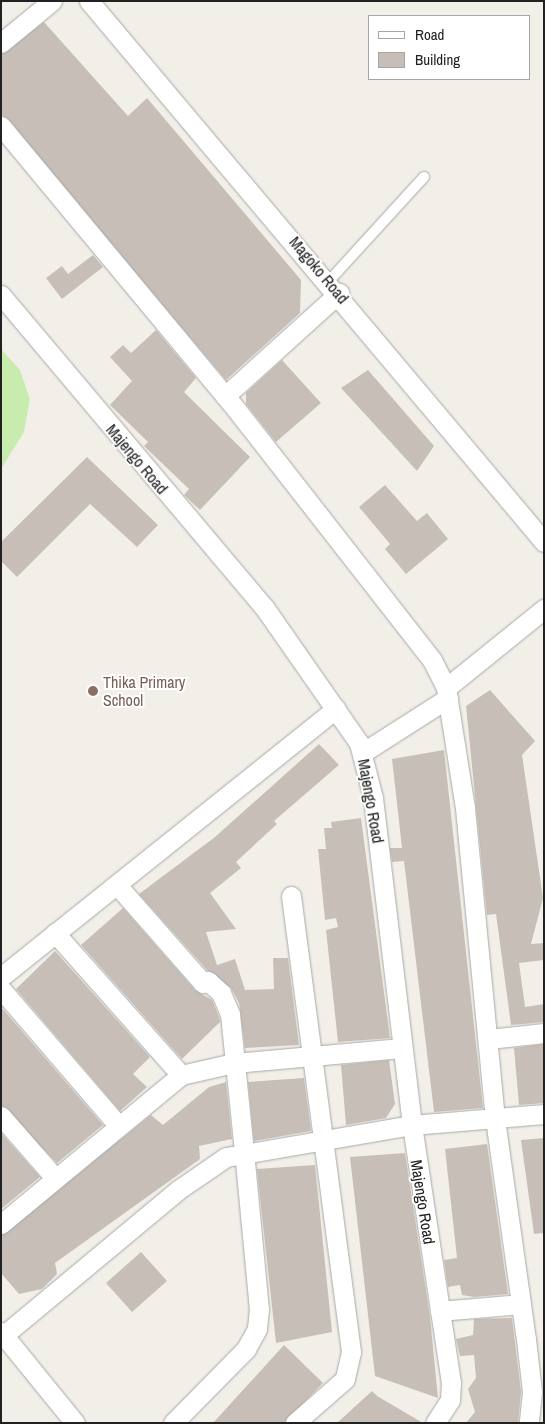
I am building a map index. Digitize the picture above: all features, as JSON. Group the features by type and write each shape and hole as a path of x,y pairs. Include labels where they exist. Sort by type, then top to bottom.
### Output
{"street":[{"path":"1,43 52,1"},
{"name":"Magoko Road","path":"89,1 334,287 544,542"},
{"path":"1,126 225,396 432,660 447,693 466,808 496,1119 532,1392 529,1423"},
{"path":"225,396 334,287"},
{"name":"Majengo Road","path":"1,295 264,607 336,708 362,753 393,947 401,1048 440,1311 450,1400 435,1423"},
{"path":"362,753 447,693 544,609"},
{"path":"1,976 336,708"},
{"path":"117,885 203,983 208,981 221,993 230,1014 260,1309 257,1329 240,1355 173,1423"},
{"path":"291,896 324,1140 350,1368 345,1379 295,1423"},
{"path":"55,933 181,1075"},
{"path":"1,989 118,1124"},
{"path":"489,1039 544,1033"},
{"path":"1,1224 118,1124 181,1075 234,1063 401,1048"},
{"path":"75,1423 3,1334 178,1190 215,1163 244,1151 412,1125 544,1114"},
{"path":"1,1116 55,1178"},
{"path":"440,1311 521,1304"}],"lane":[{"path":"334,287 424,177"}],"green space":[{"path":"1,349 20,370 30,399 24,432 1,469"}],"building":[{"path":"44,22 128,116 147,98 301,280 300,313 226,380 1,114 1,54"},
{"path":"93,255 103,267 62,299 46,278 62,266 68,274"},
{"path":"156,330 196,378 184,392 250,457 200,510 184,495 189,489 144,446 148,442 110,405 132,381 110,357 123,345 131,353"},
{"path":"282,360 321,403 276,442 246,404 246,393"},
{"path":"368,370 434,446 417,471 341,388"},
{"path":"87,457 158,525 137,547 90,504 17,577 1,561 1,542"},
{"path":"385,485 417,521 427,513 448,539 406,574 385,549 390,544 359,507"},
{"path":"490,690 535,741 522,755 543,898 531,944 544,943 544,960 519,963 525,1007 544,1004 544,1022 511,1025 496,914 487,915 466,706"},
{"path":"319,744 339,765 274,821 277,824 236,862 241,868 210,893 236,929 206,932 217,965 235,959 245,990 274,989 273,958 288,958 299,1045 245,1048 239,1003 231,988 207,970 139,894 215,837"},
{"path":"444,750 483,1108 434,1112 404,861 392,862 390,848 402,848 392,759"},
{"path":"361,818 390,1038 338,1042 326,930 338,927 336,918 325,920 318,849 326,849 324,828 332,828 331,822"},
{"path":"123,908 195,990 212,1000 219,1017 220,1022 182,1059 81,945"},
{"path":"55,951 150,1057 133,1074 147,1087 120,1111 16,989"},
{"path":"1,1007 103,1125 57,1163 1,1105"},
{"path":"544,1044 544,1103 519,1105 514,1048"},
{"path":"389,1060 395,1104 386,1118 346,1125 341,1065"},
{"path":"304,1078 311,1131 254,1141 248,1082"},
{"path":"226,1082 232,1139 199,1146 200,1159 55,1263 57,1274 42,1289 19,1294 1,1273 1,1235 151,1115 163,1125 209,1087"},
{"path":"1,1133 40,1177 1,1209"},
{"path":"544,1138 544,1233 534,1234 521,1140"},
{"path":"487,1144 508,1294 474,1297 462,1295 460,1285 448,1287 444,1260 457,1258 445,1149"},
{"path":"405,1153 430,1317 438,1398 375,1376 350,1157"},
{"path":"315,1165 332,1332 276,1343 257,1169"},
{"path":"141,1252 167,1281 132,1312 106,1283"},
{"path":"512,1318 521,1392 518,1423 466,1423 475,1412 468,1389 476,1378 474,1355 460,1356 456,1339 473,1335 474,1319"},
{"path":"284,1345 323,1383 284,1423 213,1423"},
{"path":"372,1391 377,1396 423,1423 337,1423"}],"place":[{"name":"Thika Primary School","path":"93,691"}]}
